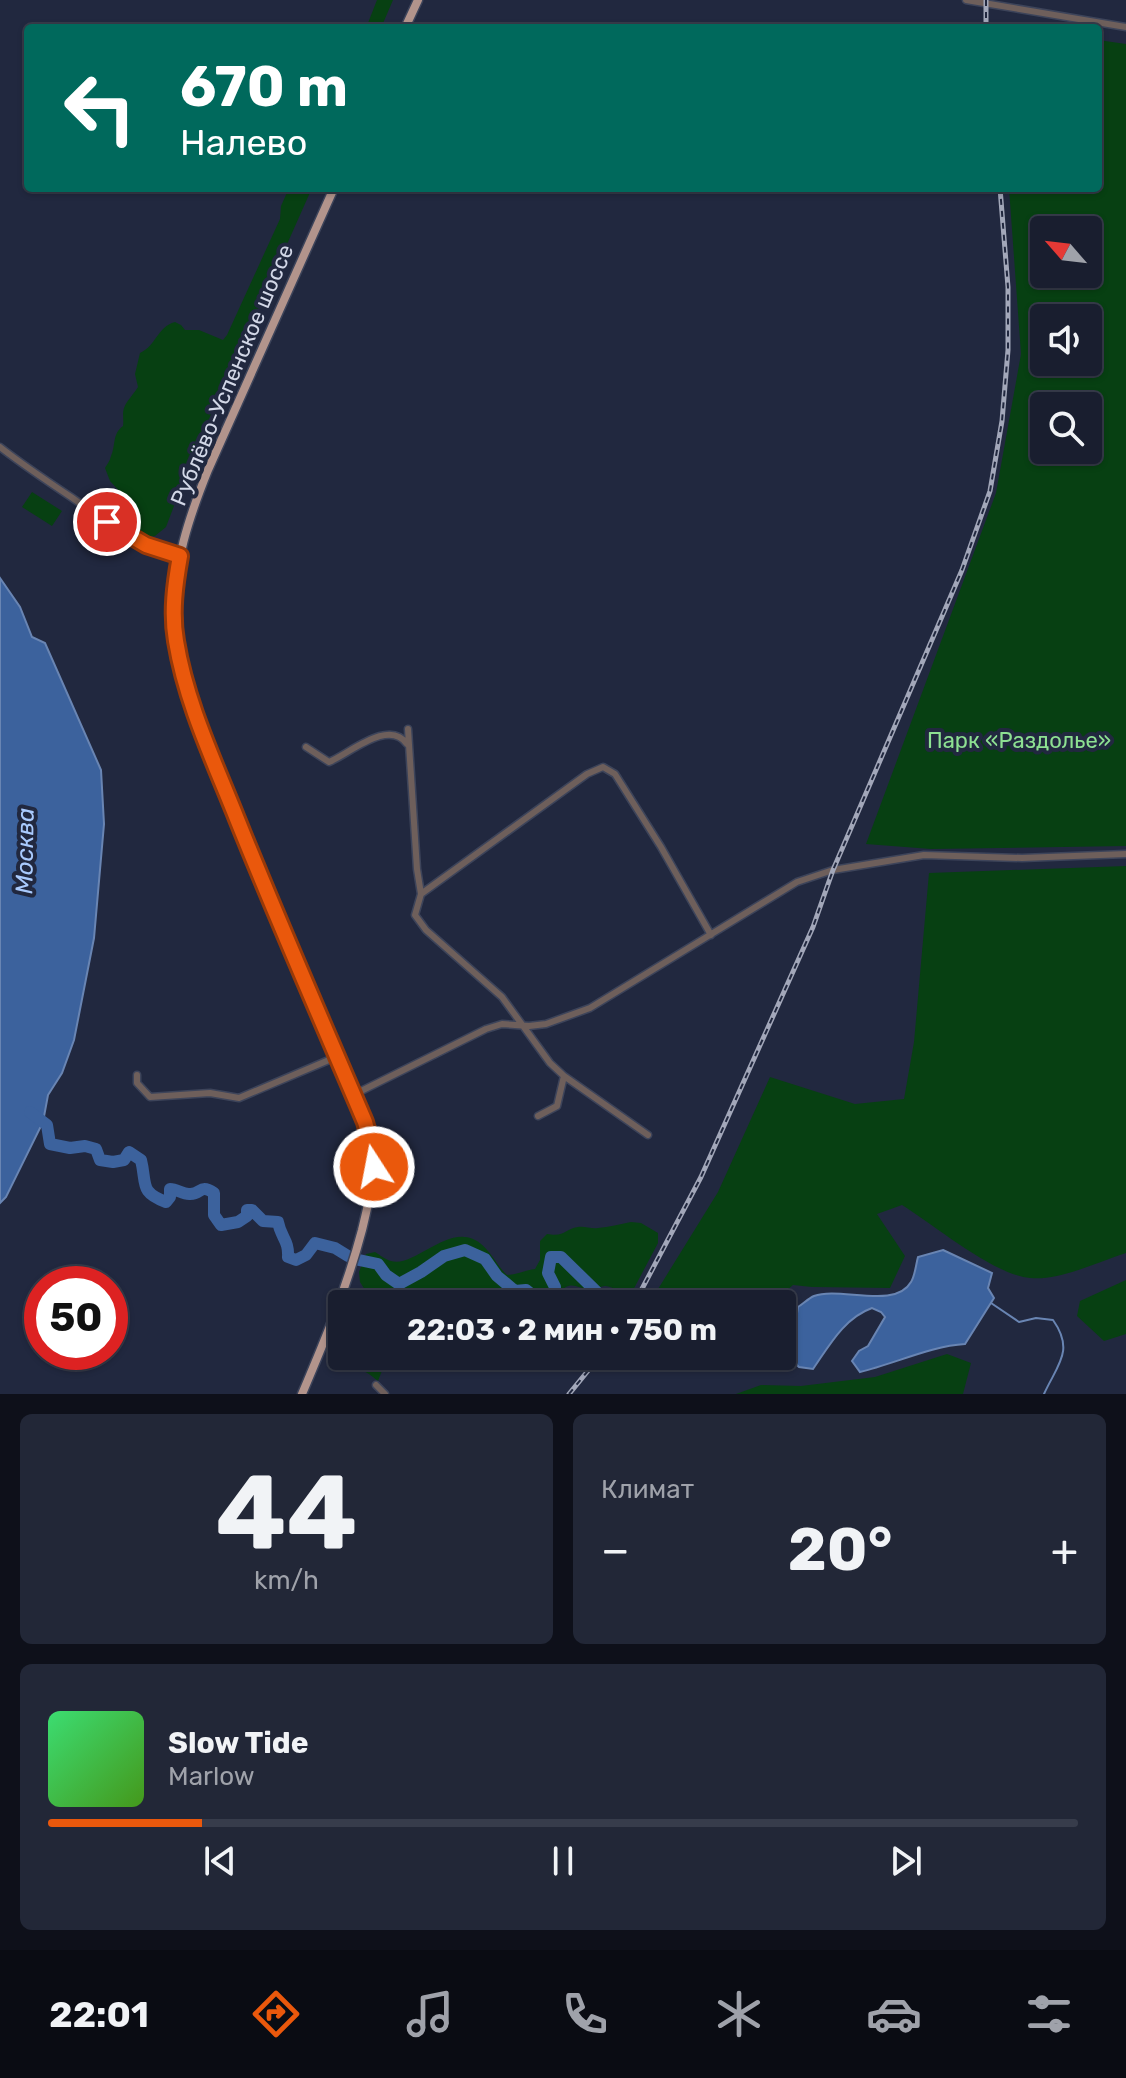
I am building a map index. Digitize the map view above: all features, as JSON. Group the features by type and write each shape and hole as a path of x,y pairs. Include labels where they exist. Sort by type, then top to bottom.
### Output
{"main road":[{"path":"407,24 418,0"},
{"name":"Рублёво-Успенское шоссе","path":"302,1394 345,1291 373,1176 371,1144 365,1122 276,916 210,752 188,691 175,638 174,599 180,556 191,514 208,470 332,192"}],"street":[{"path":"966,0 1126,27"},
{"path":"0,447 128,535 146,545 180,556"},
{"path":"408,729 421,894 415,915 426,930 502,997 550,1063 648,1135"},
{"path":"306,747 329,762 365,741 392,734 403,738 409,747"},
{"path":"421,894 587,774 603,767 615,774 711,935"},
{"path":"353,1095 486,1029 502,1024 546,1024 590,1008 797,882 833,870 924,855 985,858 1126,854"},
{"path":"137,1075 137,1083 150,1097 210,1093 239,1098 336,1057"},
{"path":"538,1116 557,1106 564,1076"},
{"path":"376,1385 385,1394"}],"green space":[{"path":"377,0 393,0 383,24 368,24"},
{"name":"Парк «Раздолье»","path":"1102,41 1126,44 1126,846 931,849 866,844 996,493 1021,354 1009,192 1102,192"},
{"path":"287,192 310,192 193,456 166,527 155,536 142,536 125,524 115,505 121,493 110,481 105,468 111,458 117,433 123,426 124,408 138,387 135,374 140,353 164,328 175,322 185,330 199,330 223,340 280,219"},
{"path":"32,492 62,511 52,526 22,507"},
{"path":"1126,866 1126,1253 1053,1277 1015,1275 964,1248 902,1205 877,1214 905,1256 890,1288 793,1285 787,1290 657,1290 718,1192 770,1077 855,1104 904,1099 914,1042 929,873"},
{"path":"631,1222 641,1223 658,1233 658,1243 633,1290 605,1286 587,1289 570,1285 562,1290 365,1290 360,1282 359,1272 366,1254 375,1252 400,1262 451,1238 462,1237 478,1242 507,1275 511,1275 535,1269 540,1260 540,1241 547,1234 561,1234 578,1227 598,1228"},
{"path":"1126,1280 1126,1334 1104,1341 1077,1316 1080,1301"},
{"path":"947,1354 971,1363 963,1394 736,1394 761,1385 801,1386 875,1377"},
{"path":"362,1370 382,1370 378,1381"}],"water":[{"name":"Москва","path":"0,578 20,607 32,637 45,643 101,770 104,824 94,938 74,1040 62,1073 48,1095 43,1122 6,1197 0,1203"},
{"path":"943,1250 992,1273 988,1288 994,1298 965,1344 939,1348 860,1372 852,1361 859,1351 868,1346 885,1317 872,1308 845,1326 813,1369 796,1364 798,1307 814,1296 825,1294 893,1295 911,1282 918,1257"}],"waterway":[{"path":"30,1112 47,1125 50,1144 96,1149 100,1160 124,1160 129,1152 141,1160 148,1191 157,1198 166,1202 170,1189 189,1194 206,1189 214,1193 214,1215 221,1225 238,1222 247,1216 247,1210 252,1210 263,1221 278,1222 288,1257 296,1260 306,1255 315,1243 335,1248 348,1256"},
{"path":"359,1260 378,1264 386,1275 399,1284 444,1256 465,1250 485,1259 497,1276 514,1290"},
{"path":"555,1290 548,1273 551,1257 561,1257 595,1290"},
{"path":"991,1303 1019,1322 1036,1318 1053,1320 1063,1341 1062,1358 1044,1394"}],"railway":[{"path":"986,0 986,24"},
{"path":"641,1290 701,1177 813,927 833,870 962,570 990,491 1002,421 1008,350 1008,287 1000,192"},
{"path":"569,1394 589,1370"}],"route":[{"path":"107,522 146,545 180,556 174,599 175,638 188,691 276,916 365,1122 374,1167"}]}
